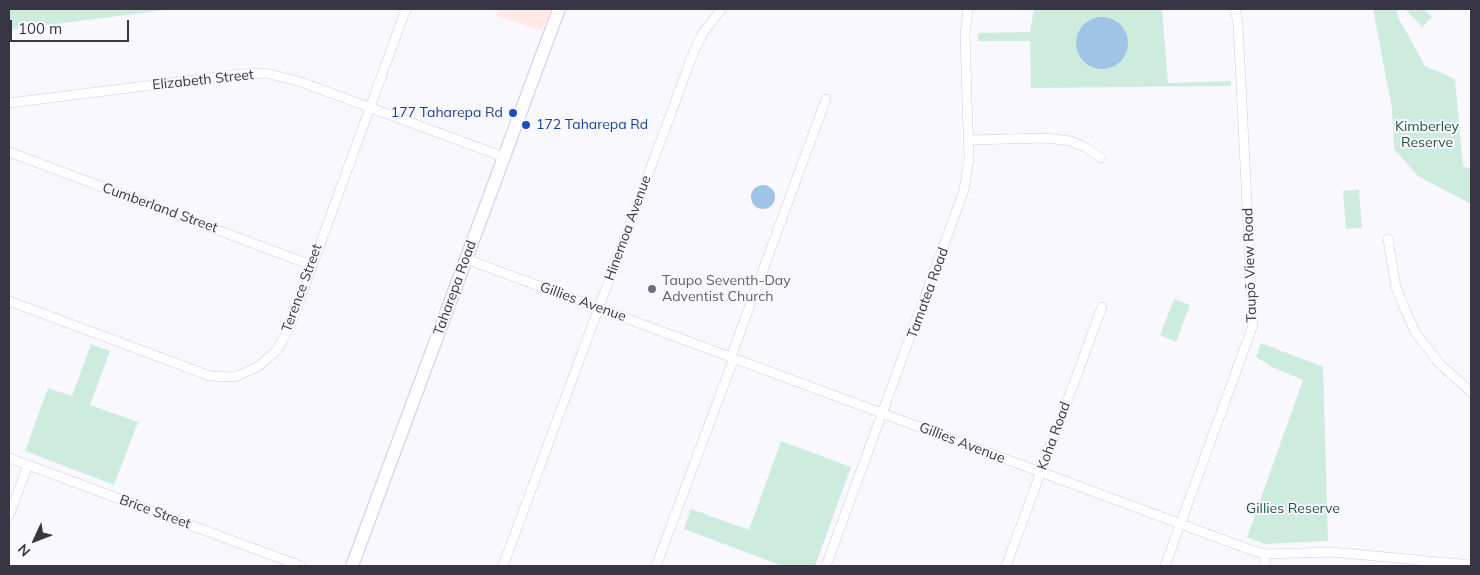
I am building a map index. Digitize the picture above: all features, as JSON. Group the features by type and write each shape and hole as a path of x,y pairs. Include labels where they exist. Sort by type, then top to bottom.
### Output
{"street":[{"name":"Terence Street","path":"9,301 210,376 234,377 259,366 268,359 282,342 289,329 311,264 406,9"},
{"name":"Taharepa Road","path":"352,566 559,9"},
{"name":"Hinemoa Avenue","path":"503,566 694,51 704,31 722,9"},
{"name":"Tamatea Road","path":"826,566 960,206 967,175 965,34 968,9"},
{"name":"Taupō View Road","path":"1165,566 1253,325 1238,24 1234,9"},
{"name":"Elizabeth Street","path":"9,103 241,74 266,73 301,82 504,157"},
{"path":"656,566 826,100"},
{"path":"968,140 1047,138 1070,141 1085,147 1100,158"},
{"name":"Cumberland Street","path":"9,152 311,264"},
{"path":"1388,240 1396,288 1416,332 1440,364 1471,392"},
{"name":"Gillies Avenue","path":"466,258 1265,554 1332,552 1401,563 1471,565"},
{"name":"Koha Road","path":"1006,566 1102,306"},
{"name":"Brice Street","path":"9,458 301,566"},
{"path":"9,516 28,465"},
{"path":"1265,554 1265,566"}],"shaded area":[{"path":"499,9 551,9 542,31 496,16"}],"green space":[{"path":"9,9 173,9 9,30"},
{"path":"1034,9 1162,9 1168,83 1231,81 1231,86 1031,88 1030,41 978,41 978,33 1030,32"},
{"name":"Kimberley Reserve","path":"1373,9 1397,9 1398,17 1425,66 1455,79 1463,166 1471,169 1471,204 1418,176 1394,149 1392,109"},
{"path":"1405,9 1424,9 1432,17 1422,27"},
{"path":"1359,190 1362,228 1346,229 1343,191"},
{"path":"1174,299 1190,305 1176,342 1160,335"},
{"name":"Gillies Reserve","path":"1261,343 1323,367 1328,541 1265,544 1247,537 1303,380 1272,367 1256,357"},
{"path":"91,344 110,351 90,405 138,422 114,485 25,451 48,388 72,396"},
{"path":"781,441 851,467 815,566 783,566 684,529 691,509 749,530"}],"water":[{"path":"1097,17 1107,17 1121,24 1128,38 1128,48 1121,62 1107,69 1097,69 1087,65 1080,58 1076,48 1076,38 1080,28 1087,21"},
{"path":"763,185 768,186 774,192 774,202 768,208 763,209 758,208 752,202 751,197 752,192 758,186"}],"place":[{"name":"177 Taharepa Rd","path":"513,113"},
{"name":"172 Taharepa Rd","path":"526,125"},
{"name":"Taupo Seventh-Day Adventist Church","path":"652,289"}]}
